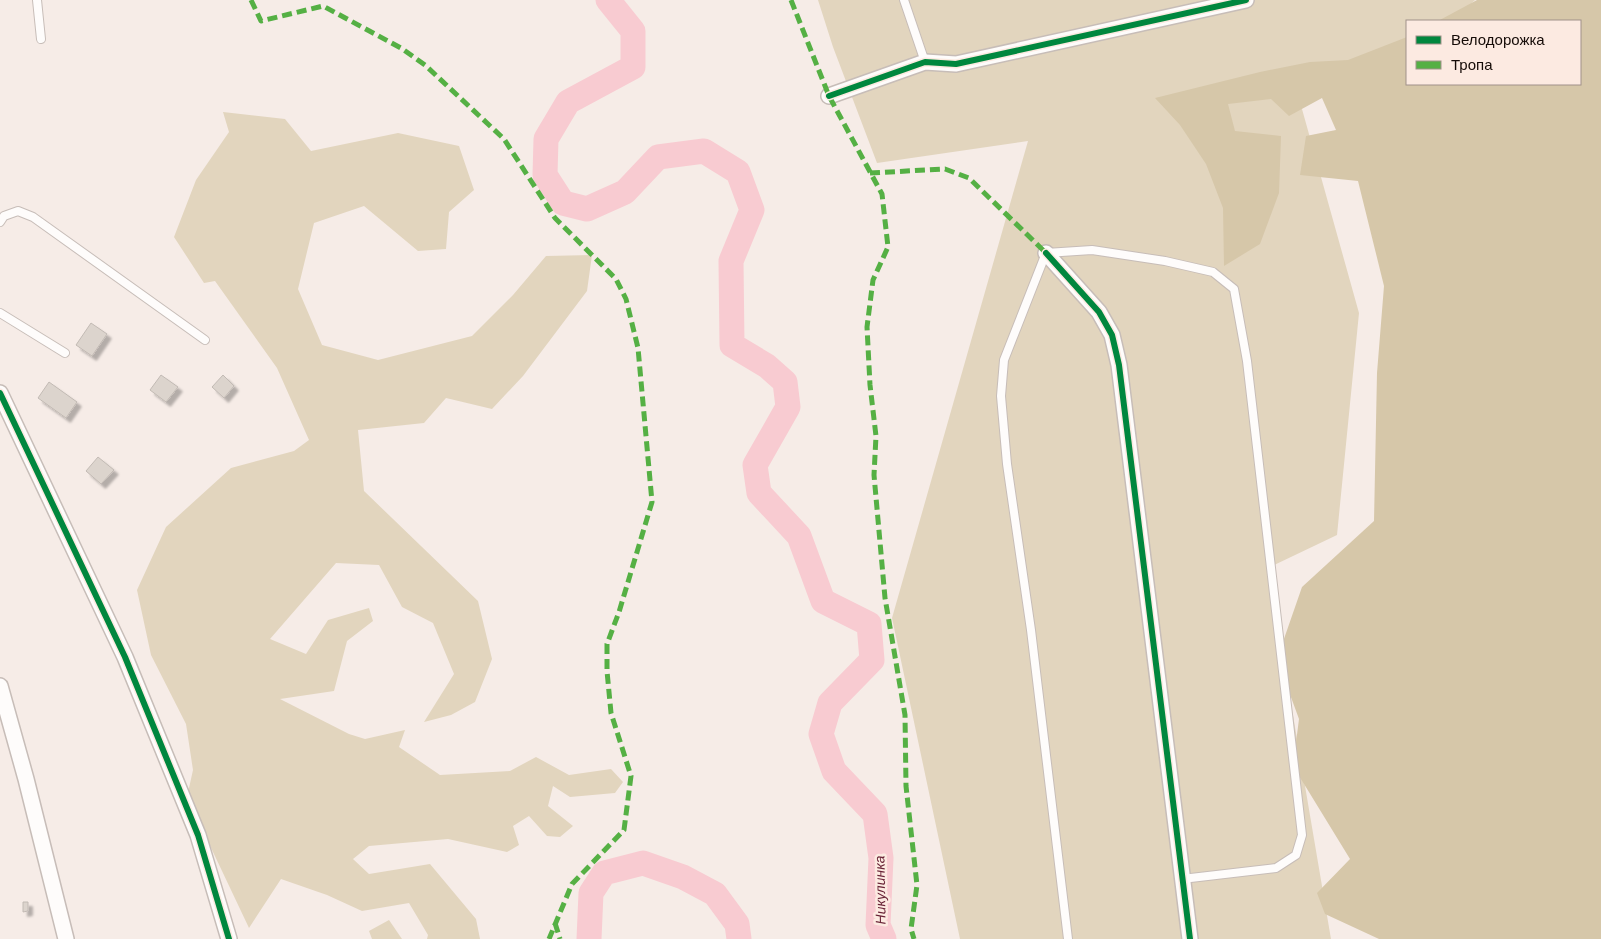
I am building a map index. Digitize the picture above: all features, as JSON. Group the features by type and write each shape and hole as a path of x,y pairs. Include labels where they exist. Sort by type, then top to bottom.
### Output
{"street":[{"path":"829,96 924,62 956,64 1246,0"},
{"path":"1046,254 1099,312 1112,335 1119,365 1190,939"},
{"path":"0,393 125,657 198,835 229,939"},
{"path":"0,686 26,779 66,939"}],"lane":[{"path":"37,0 41,39"},
{"path":"904,0 924,62"},
{"path":"0,222 4,216 18,211 33,217 205,340"},
{"path":"1068,939 1045,737 1007,464 1001,396 1004,360 1046,254 1092,250 1166,261 1213,272 1234,289 1248,371 1302,835 1296,855 1276,868 1182,879"},
{"path":"0,312 65,353"}],"shaded area":[{"path":"818,0 1475,0 1454,20 1406,20 1406,43 1295,84 1359,313 1337,535 1268,568 1331,939 960,939 892,618 1028,141 877,163 833,47"},
{"path":"1477,0 1601,0 1601,939 1379,939 1325,914 1317,893 1350,859 1293,766 1299,719 1277,659 1302,587 1374,521 1377,373 1384,286 1358,181 1300,175 1306,136 1336,130 1322,98 1289,116 1271,99 1228,104 1235,131 1281,136 1279,193 1260,244 1224,266 1223,208 1206,164 1180,125 1155,98 1260,72 1310,62 1348,60 1406,37 1406,85 1581,85 1581,20 1440,20"},
{"path":"223,112 285,119 311,151 398,133 459,146 474,190 449,212 446,249 418,251 364,206 314,223 298,289 322,345 378,360 472,336 513,295 546,256 592,255 587,291 523,376 492,409 446,398 424,423 358,430 364,491 478,601 492,659 475,702 451,715 424,722 454,674 433,623 402,607 379,565 336,563 270,639 306,654 328,620 369,608 373,621 347,641 334,691 280,699 349,734 365,739 405,730 399,747 440,775 510,771 536,757 569,775 611,769 623,782 615,793 570,797 553,786 548,806 573,826 560,837 547,836 529,816 513,826 519,845 507,852 448,839 369,846 353,859 369,874 430,864 476,919 480,939 427,939 428,935 409,903 362,911 327,895 281,879 249,928 187,797 193,770 186,724 151,655 137,590 166,527 231,468 294,451 309,440 277,368 215,281 204,283 174,237 196,180 229,132"},
{"path":"389,920 402,939 372,939 369,931"}],"building":[{"path":"91,323 107,334 92,356 76,345"},
{"path":"161,375 178,387 166,402 150,390"},
{"path":"223,375 234,386 224,398 212,387"},
{"path":"49,382 77,402 66,418 38,398"},
{"path":"98,457 114,470 101,484 86,471"},
{"path":"23,902 28,902 28,911 23,912"}],"waterway":[{"name":"Никулинка","path":"608,0 633,31 633,67 568,102 546,139 545,175 563,203 587,209 625,192 658,157 704,151 738,172 752,210 731,261 732,345 767,366 785,382 788,407 755,465 759,493 799,536 823,601 869,624 872,660 830,703 821,734 834,771 875,814 881,858 878,925 884,939"},
{"name":"Никулинка","path":"589,939 591,893 604,873 643,863 683,877 715,894 737,924 739,939"}],"marked path":[{"path":"251,0 261,21 323,6 401,48 425,65 504,139 555,218 616,279 626,299 638,348 652,502 619,612 607,644 607,671 611,713 631,776 624,830 572,884 549,939"},
{"path":"791,0 829,96 882,194 888,247 873,280 867,327 870,385 876,436 874,475 885,598 905,715 906,786 917,885 911,929 914,939"},
{"path":"870,173 945,169 969,178 1046,253"},
{"path":"555,923 560,939"}],"cycle path":[{"path":"829,96 925,62 956,64 1246,0"},
{"path":"1046,253 1099,312 1112,335 1119,365 1190,939"},
{"path":"0,393 125,657 198,835 229,939"}]}
